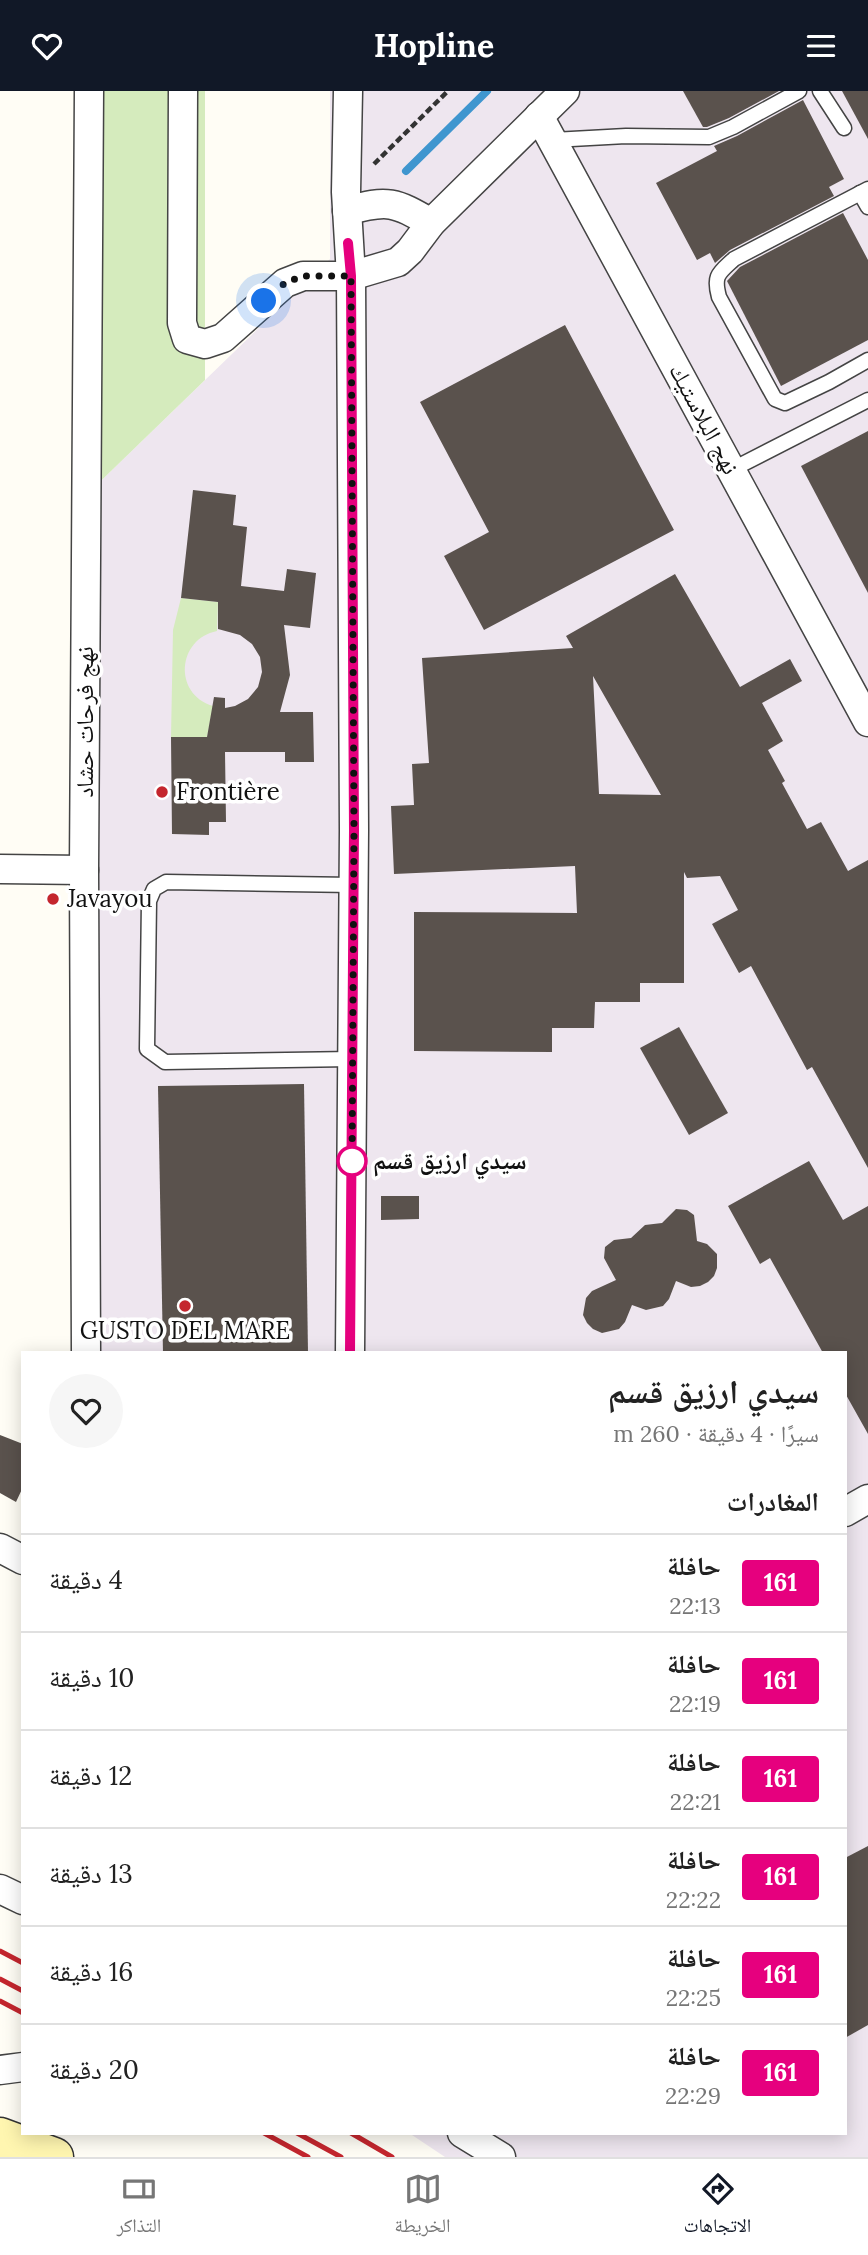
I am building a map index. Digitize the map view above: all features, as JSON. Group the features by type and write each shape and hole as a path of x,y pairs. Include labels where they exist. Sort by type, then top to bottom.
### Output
{"street":[{"name":"نهج فرحات حشاد","path":"86,1351 84,870 89,91"},
{"path":"183,91 182,323 187,339 205,344 223,338 285,283 294,279 303,276 351,276 397,262 410,251 431,223 546,128 565,91"},
{"path":"348,91 346,157 351,276 353,885 350,1351"},
{"name":"نهج البلاستيك","path":"546,128 868,722"},
{"path":"347,202 390,203 431,223"},
{"path":"0,869 84,870"},
{"path":"847,1511 868,1499"},
{"path":"0,1548 21,1559"},
{"path":"0,1889 21,1899"},
{"path":"0,2070 21,2067"},
{"path":"465,2135 501,2157"},
{"path":"0,2137 54,2157"}],"lane":[{"path":"546,128 626,136 709,137 799,91"},
{"path":"820,91 844,128"},
{"path":"868,207 864,191 734,259 718,274 716,284 719,297 775,399 785,403 868,360"},
{"path":"731,470 868,400"},
{"path":"352,1059 165,1062 146,1049 149,901 154,889 166,882 353,885"}],"path":[{"path":"347,202 448,91"}],"shaded area":[{"path":"330,91 868,91 868,2157 445,2157 412,2135 847,2135 847,1351 71,1351 78,503 330,259"}],"green space":[{"path":"76,91 205,91 205,380 78,503"},
{"path":"181,598 218,602 217,631 194,644 185,667 191,690 200,700 213,706 207,737 171,737 173,630"}],"building":[{"path":"683,91 779,91 729,118 703,127"},
{"path":"842,91 868,91 868,139"},
{"path":"803,100 844,179 829,187 834,196 730,250 715,263 710,253 697,260 656,183 717,151 714,146"},
{"path":"843,213 868,260 868,340 781,386 727,281 740,267"},
{"path":"565,325 674,530 484,630 444,556 489,532 420,402"},
{"path":"868,431 868,593 801,466"},
{"path":"193,490 236,495 233,525 247,527 241,586 284,591 287,569 316,573 310,628 284,625 290,675 280,712 313,712 314,762 285,762 285,752 225,752 226,822 209,822 209,835 172,834 171,737 207,737 214,697 225,698 225,708 235,706 248,699 258,687 262,672 260,657 252,644 240,635 218,629 218,602 181,598"},
{"path":"675,574 740,687 790,659 802,681 762,703 783,741 768,750 807,829 821,822 848,871 868,860 868,1168 812,1067 807,1070 751,966 739,973 712,924 738,910 720,876 687,878 684,872 684,983 640,983 640,1002 595,1002 594,1028 552,1028 552,1052 414,1051 414,912 577,913 575,866 394,874 391,806 414,805 412,764 429,763 422,658 573,648 566,636","holes":["593,676 661,795 599,794"]},
{"path":"679,1027 728,1113 689,1135 640,1048"},
{"path":"304,1084 308,1351 163,1351 158,1086"},
{"path":"809,1161 843,1220 868,1206 868,1434 847,1397 847,1351 822,1351 770,1258 760,1264 728,1206"},
{"path":"381,1196 419,1196 419,1219 381,1220"},
{"path":"676,1209 687,1210 694,1215 697,1241 707,1244 717,1254 714,1276 700,1286 691,1287 676,1281 663,1306 646,1310 632,1305 619,1329 602,1333 593,1329 583,1315 586,1298 592,1291 616,1280 604,1258 605,1247 614,1240 631,1238 645,1225 662,1223"},
{"path":"0,1435 21,1443 21,1491 16,1502 0,1493"},
{"path":"868,1846 868,2025 847,2037 847,1857"}],"waterway":[{"path":"406,171 487,91"}],"railway":[{"path":"0,1951 21,1962"},
{"path":"0,1979 21,1990"},
{"path":"0,2001 21,2012"},
{"path":"268,2135 308,2157"},
{"path":"301,2135 341,2157"},
{"path":"354,2135 392,2157"}],"bus line":[{"name":"161","path":"348,243 351,276 354,830 350,1351"}],"place":[{"name":"Frontière","path":"162,792"},
{"name":"Javayou","path":"53,899"},
{"name":"سيدي ارزيق قسم","path":"352,1161"},
{"name":"GUSTO DEL MARE","path":"185,1306"}],"route":[{"path":"264,301 285,283 303,276 351,276 354,830 352,1166 352,1161"}]}
